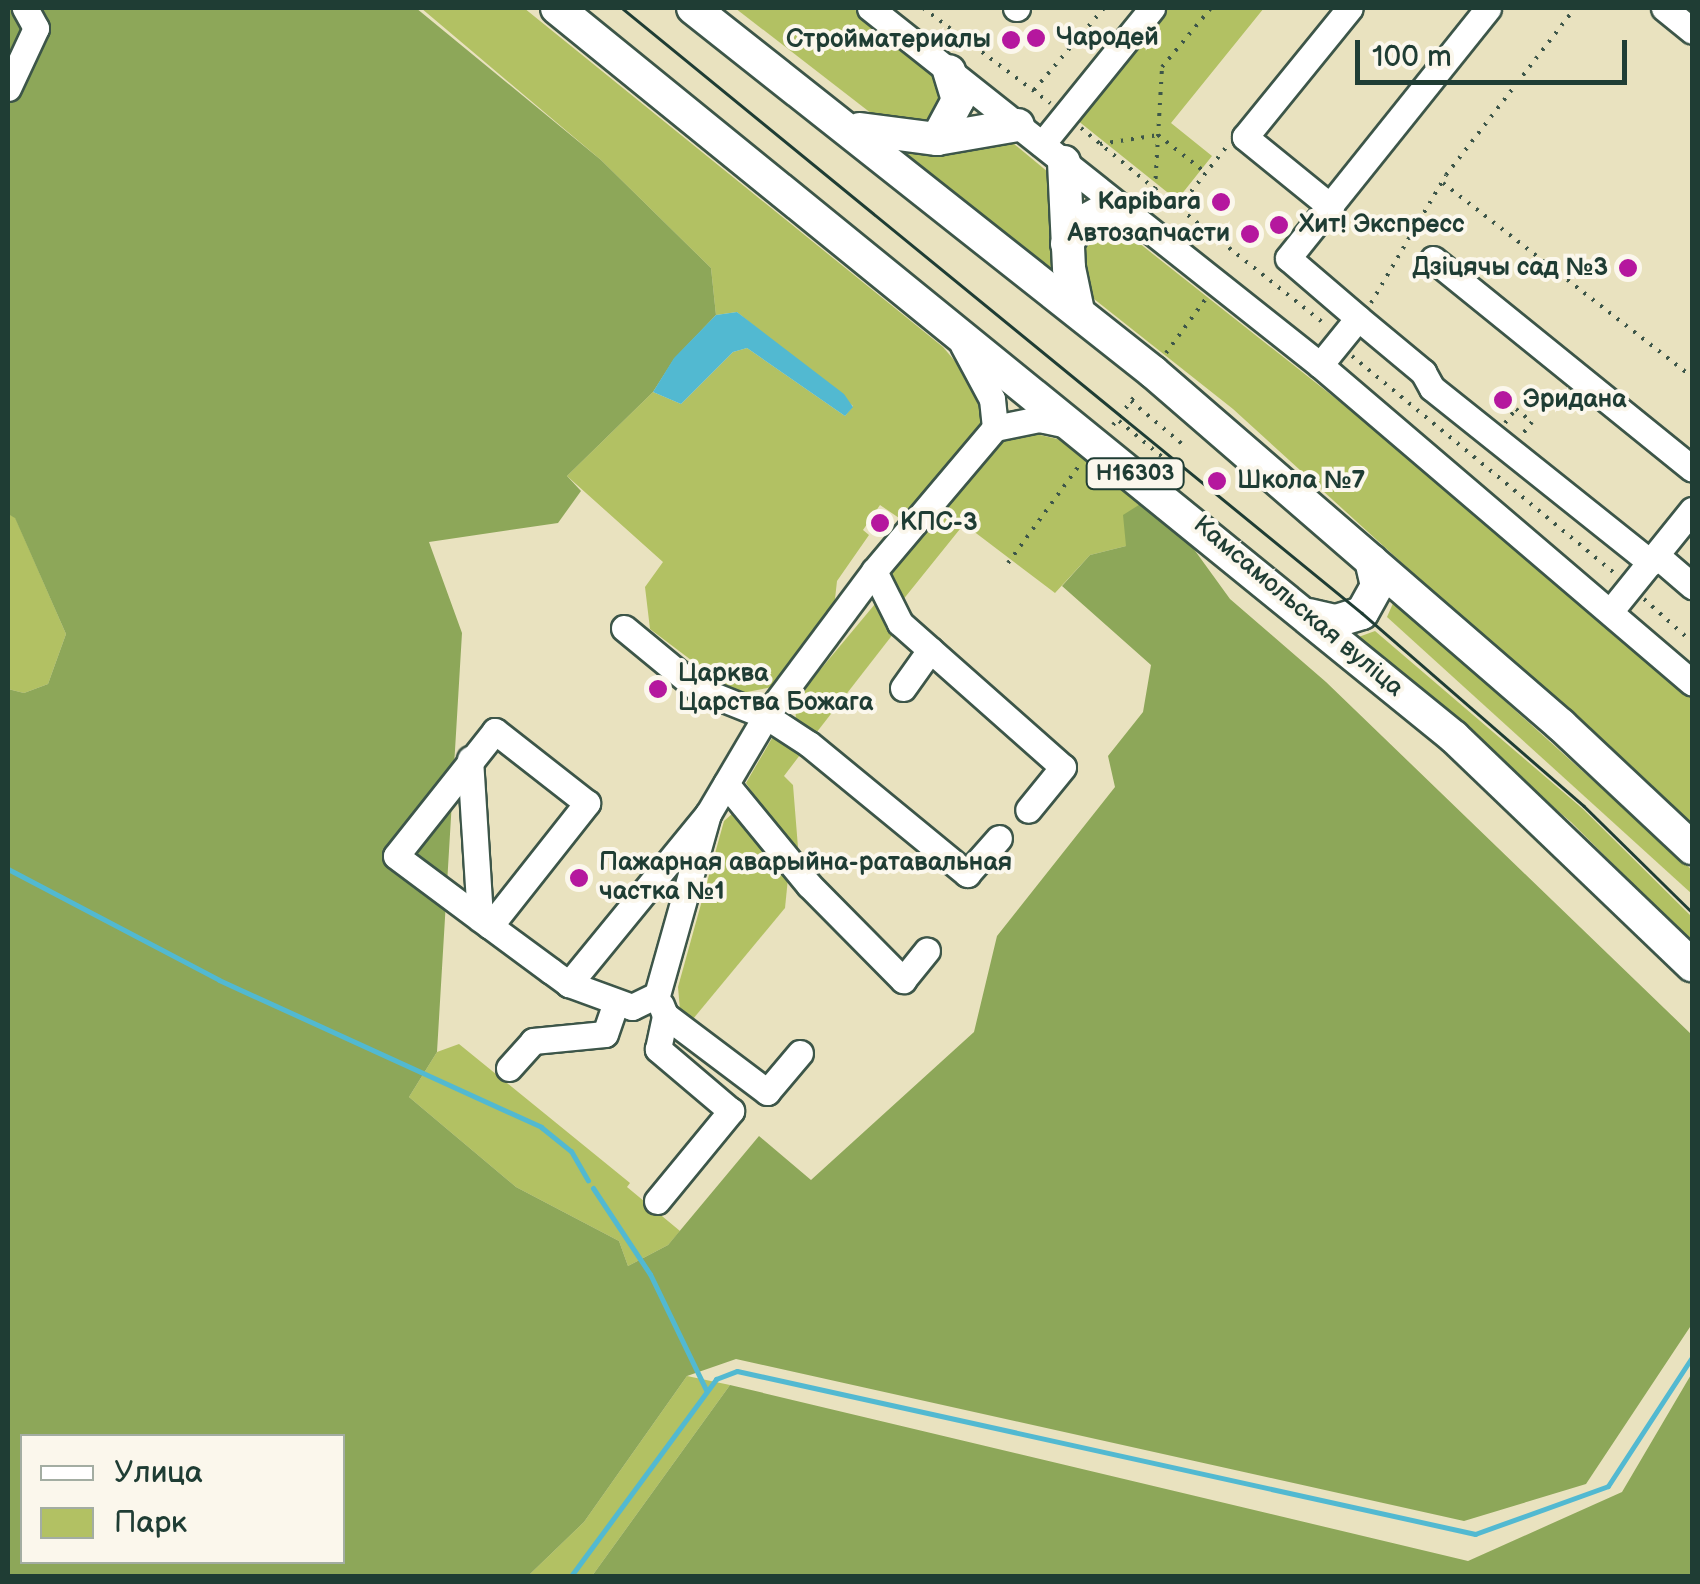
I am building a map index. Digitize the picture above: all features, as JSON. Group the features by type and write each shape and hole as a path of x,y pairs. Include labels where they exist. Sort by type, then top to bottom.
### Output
{"main road":[{"path":"693,8 1153,372 1692,848"},
{"name":"Камсамольская вуліца","path":"567,12 954,331 1096,430 1454,737 1692,965"},
{"path":"937,139 958,100 949,71"},
{"path":"848,127 937,139 1041,144 1067,244 1078,310"},
{"path":"1067,244 1079,224 1101,212 1129,214"},
{"path":"1310,615 1336,621 1362,612 1376,586 1371,561"}],"street":[{"path":"8,88 36,28 25,8"},
{"path":"870,8 1320,365 1612,608 1692,683"},
{"path":"1041,144 1152,8"},
{"path":"1330,207 1244,138 1350,8"},
{"path":"1488,8 1288,258 1423,372 1432,388 1692,586"},
{"path":"1664,8 1692,31"},
{"path":"1433,259 1692,469"},
{"path":"1320,365 1358,318"},
{"path":"954,331 985,383 995,428"},
{"path":"569,984 708,814 766,716 874,571 995,428 1039,419 1096,430"},
{"path":"1612,608 1692,510"},
{"path":"874,571 900,622 1063,766 1028,810"},
{"path":"624,628 698,689 766,716 966,874 999,838"},
{"path":"903,688 930,650"},
{"path":"485,922 587,803 495,731 396,856 485,922 569,984 615,1005 661,1005 767,1092 800,1054"},
{"path":"470,758 485,922"},
{"path":"726,784 808,885 903,980 927,950"},
{"path":"657,1201 731,1111 658,1049 661,1005 708,814"},
{"path":"509,1068 533,1041 605,1034 615,1005"}],"path":[{"path":"923,8 1034,90 1342,338 1349,353 1692,642"},
{"path":"1034,90 1104,8"},
{"path":"1155,189 1162,67 1212,8"},
{"path":"1358,318 1443,183 1575,8"},
{"path":"1100,144 1158,135 1206,173"},
{"path":"1178,208 1234,138 1244,138"},
{"path":"1443,183 1692,377"},
{"path":"1008,562 1096,430 1131,401 1239,257"},
{"path":"1131,401 1187,448"},
{"path":"1510,417 1516,410 1532,422 1526,430"},
{"path":"1096,430 1173,466"}],"green space":[{"path":"8,8 416,8 601,160 711,268 716,315 674,359 653,392 567,476 581,491 558,523 429,542 462,633 437,1052 409,1097 516,1187 619,1241 628,1266 668,1245 759,1136 811,1180 974,1032 997,936 1115,787 1108,756 1143,712 1151,665 1062,586 1090,555 1126,546 1123,515 1142,503 1188,541 1230,599 1326,682 1692,1035 1692,1324 1586,1484 1464,1521 736,1359 687,1376 584,1522 528,1576 8,1576 8,689 24,693 48,684 66,634 15,518 8,514"},
{"path":"421,8 524,8 943,347 980,391 989,422 902,520 880,505 863,530 869,535 837,581 834,608 773,687 736,694 650,629 645,587 663,562 567,476 653,392 681,404 733,352 747,348 845,416 853,406 737,312 716,315 711,268 601,160"},
{"path":"735,8 853,8 939,77 945,90 931,121 876,117"},
{"path":"1168,8 1264,8 1171,123 1212,156 1177,200 1077,120"},
{"path":"1008,139 1054,177 1058,276 901,152"},
{"path":"1100,228 1120,228 1531,553 1692,698 1692,827 1233,409 1089,295 1082,246"},
{"path":"1014,429 1066,441 1142,503 1126,546 1090,555 1055,593 964,524 902,601 890,568"},
{"path":"8,514 15,517 66,634 48,684 24,693 8,689"},
{"path":"1394,601 1692,870 1692,894 1387,617"},
{"path":"875,604 897,629 813,737 796,721 795,700"},
{"path":"1375,631 1583,809 1692,917 1692,943 1571,822 1353,639"},
{"path":"775,733 803,751 784,776 793,785 799,860 746,783"},
{"path":"733,813 742,814 789,868 785,908 693,1019 680,1010 678,987 724,821"},
{"path":"459,1044 630,1183 627,1187 680,1231 668,1245 628,1266 619,1241 516,1187 409,1097 437,1052"},
{"path":"1692,1373 1692,1576 592,1576 730,1385 1468,1561 1622,1492"},
{"path":"687,1376 730,1385 592,1576 528,1576 584,1522"}],"water":[{"path":"737,312 844,394 853,407 845,416 747,348 733,352 681,404 653,392 674,358 716,315"}],"waterway":[{"path":"8,869 219,980 541,1127 571,1151 588,1180"},
{"path":"593,1188 650,1274 706,1390"},
{"path":"571,1576 716,1379 737,1371 1475,1534 1608,1486 1692,1357"}],"tram line":[{"path":"622,8 1362,613 1584,806 1692,912"}],"place":[{"name":"Чародей","path":"1036,38"},
{"name":"Стройматериалы","path":"1011,40"},
{"name":"Kapibara","path":"1221,202"},
{"name":"Хит! Экспресс","path":"1279,225"},
{"name":"Автозапчасти","path":"1250,234"},
{"name":"Дзіцячы сад №3","path":"1628,268"},
{"name":"Эридана","path":"1503,400"},
{"name":"Школа №7","path":"1217,481"},
{"name":"КПС-3","path":"880,523"},
{"name":"Царква Царства Божага","path":"658,689"},
{"name":"Пажарная аварыйна-ратавальная частка №1","path":"579,878"}]}
